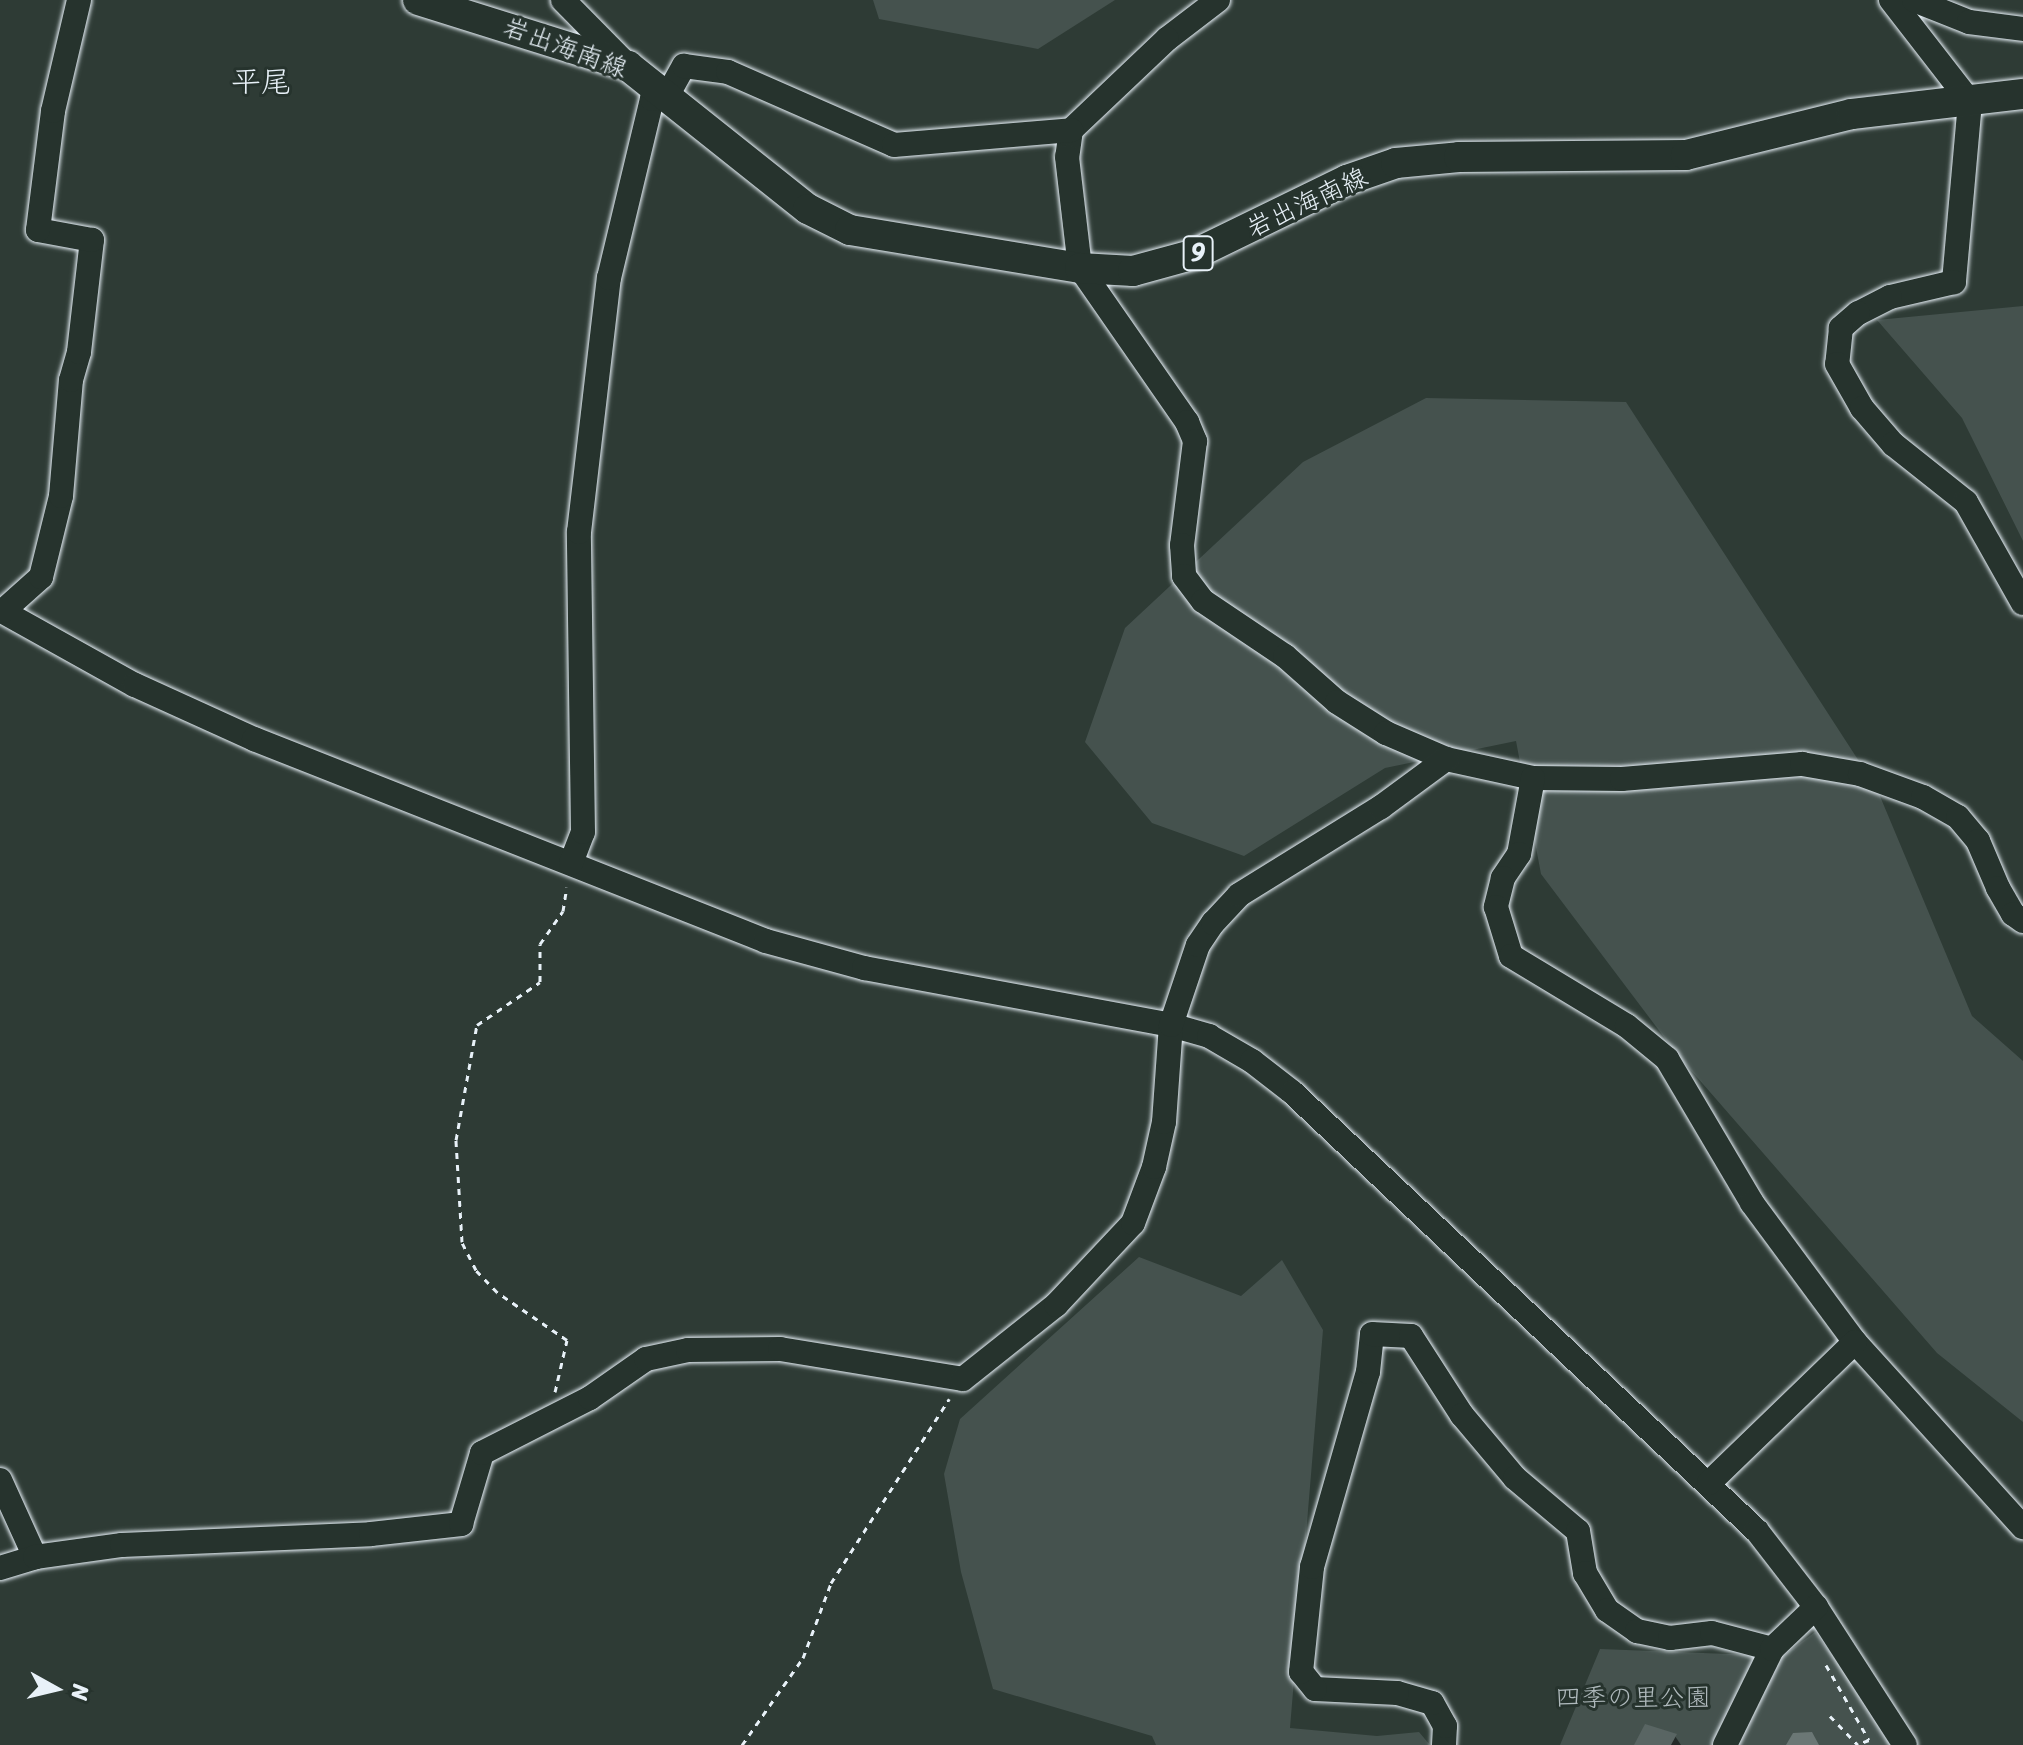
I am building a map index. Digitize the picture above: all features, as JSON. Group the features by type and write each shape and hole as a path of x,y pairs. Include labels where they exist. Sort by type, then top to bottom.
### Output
{"main road":[{"name":"岩出海南線","path":"418,0 628,66 808,209 850,230 1080,268 1133,271 1195,254 1347,180 1396,163 1459,157 1686,155 1852,114 2023,94"}],"street":[{"path":"79,0 53,111 38,230 92,240 79,352 71,380 61,496 41,577 1,611 135,685 254,739 766,941 864,968 1171,1025 1209,1036 1292,1092 1757,1531 1816,1607 1905,1745"},
{"path":"563,0 628,66"},
{"path":"1218,0 1167,39 1071,130 1067,157 1080,268 1187,422 1195,441 1182,545 1184,576 1203,601 1285,656 1337,702 1386,733 1446,759 1533,778 1622,779 1802,764 1860,774 1923,797 1958,817 1978,841 2013,914 2023,921"},
{"path":"1891,0 1970,102 1954,282 1890,297 1858,313 1841,328 1837,364 1862,408 1893,444 1966,502 2023,603"},
{"path":"1914,0 1969,22 2023,29"},
{"path":"571,863 583,832 579,532 609,278 652,99 666,98 684,66 728,72 894,145 1071,130"},
{"path":"0,1568 35,1557 122,1545 371,1534 461,1524 482,1453 536,1426 646,1359 688,1350 780,1349 963,1379 1056,1305 1133,1223 1154,1167 1164,1122 1171,1025 1198,945 1239,895 1381,807 1446,759"},
{"path":"1533,778 1519,854 1503,878 1496,907 1511,956 1627,1026 1667,1059 1752,1203 1855,1342 2023,1527"},
{"path":"1444,1745 1445,1726 1432,1703 1397,1693 1315,1689 1301,1672 1312,1567 1368,1372 1372,1334 1411,1336 1462,1415 1515,1478 1578,1531 1585,1573 1607,1610 1637,1631 1670,1638 1712,1633 1772,1649"},
{"path":"1709,1483 1855,1342"},
{"path":"0,1480 35,1557"},
{"path":"1725,1745 1772,1649 1816,1607"}],"path":[{"path":"536,1426 562,1380 567,1340 497,1292 476,1270 462,1242 456,1140 477,1025 540,982 540,944 563,911 571,863"},
{"path":"742,1745 803,1658 831,1583 963,1379"},
{"path":"1822,1658 1870,1743 1858,1745 1830,1716"}],"green space":[{"path":"873,0 1115,0 1038,49 879,19"},
{"path":"2023,306 2023,541 1962,418 1877,320"},
{"path":"1426,398 1626,402 1877,789 1972,1016 2023,1061 2023,1422 1937,1353 1676,1053 1541,874 1516,741 1385,768 1244,856 1152,823 1085,742 1125,628 1303,462"},
{"path":"1139,1257 1241,1296 1282,1260 1323,1330 1290,1728 1377,1736 1419,1732 1430,1745 1156,1745 1152,1736 993,1689 961,1572 944,1474 960,1419"},
{"name":"四季の里公園","path":"1815,1632 1897,1745 1560,1745 1600,1649 1783,1656"}],"shaded area":[{"path":"1812,1732 1819,1745 1786,1745 1793,1733"}],"building":[{"path":"1645,1724 1677,1734 1671,1745 1634,1745"}],"district":[{"name":"平尾","path":"261,82"}]}
